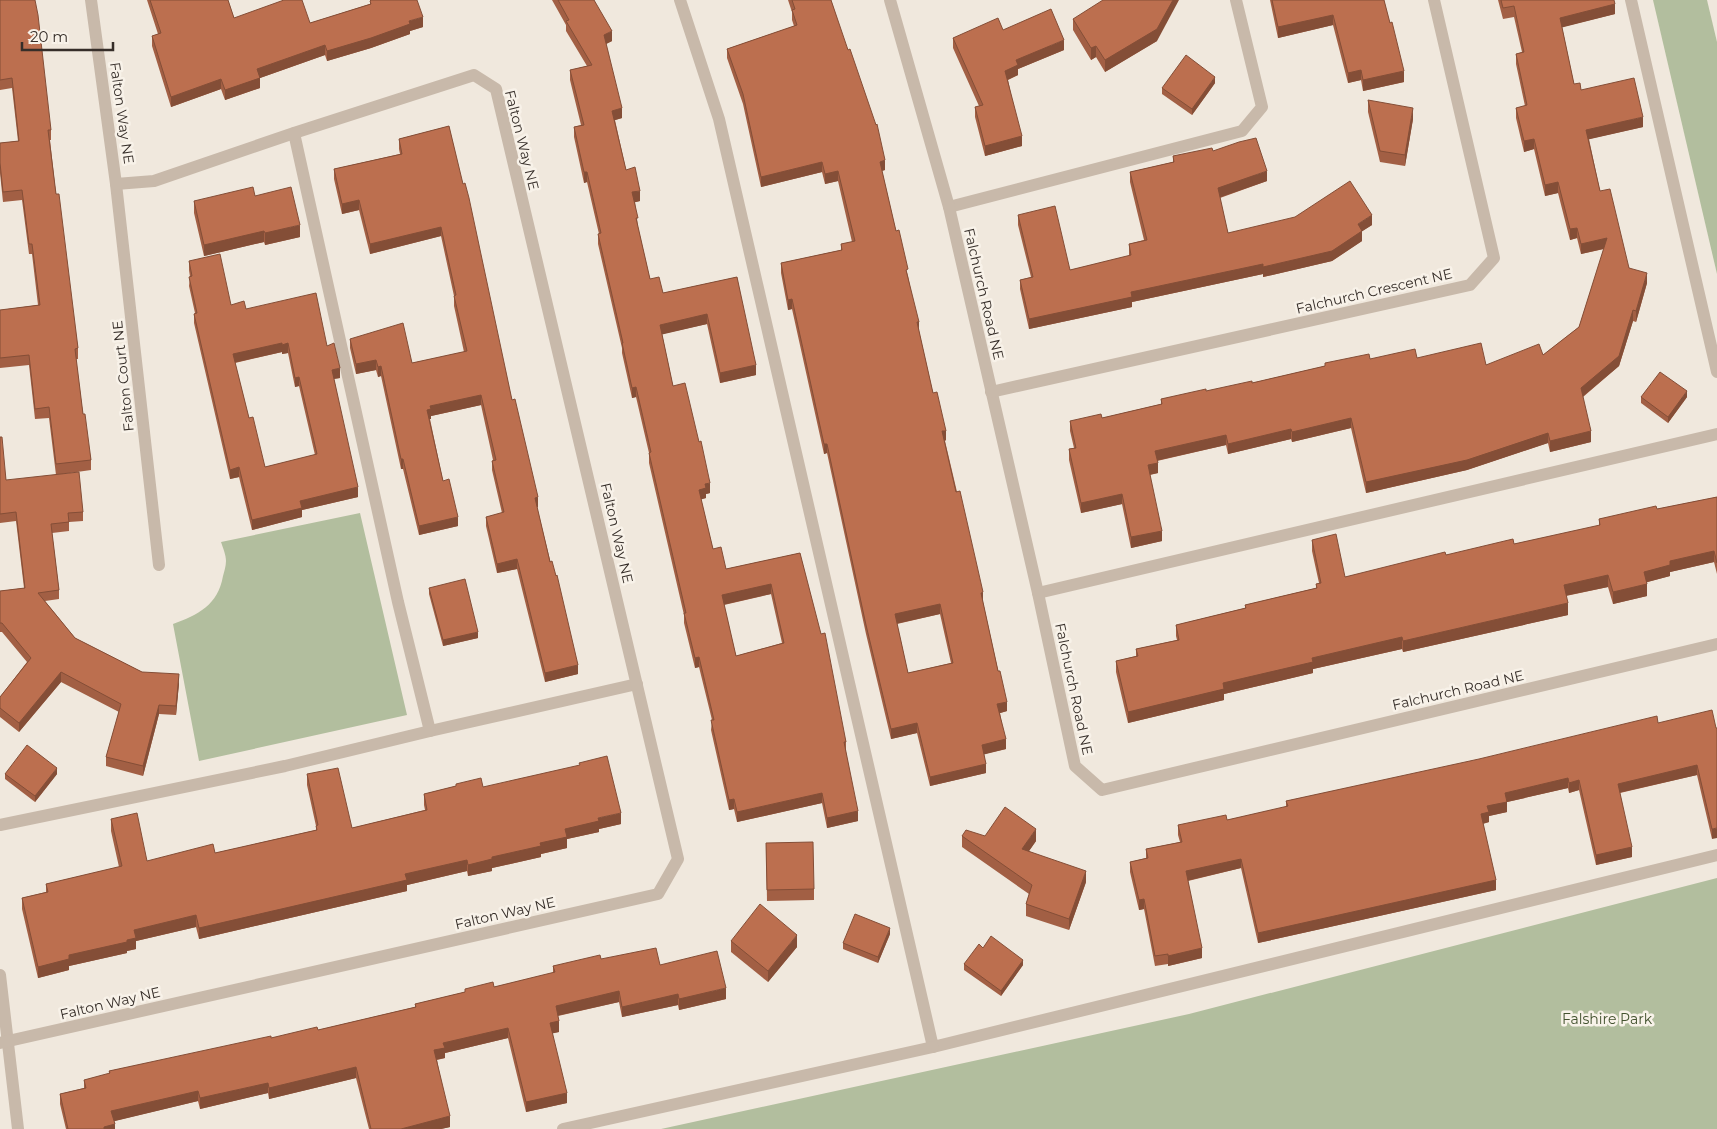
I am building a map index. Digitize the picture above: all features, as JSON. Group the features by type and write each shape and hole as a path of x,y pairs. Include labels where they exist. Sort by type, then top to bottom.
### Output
{"street":[{"name":"Falton Way NE","path":"4,1042 658,894 678,859 496,89 474,75 294,133 154,181 116,184 91,0"},
{"path":"680,0 719,119 933,1047"},
{"name":"Falchurch Road NE","path":"890,0 948,207 1038,593 1075,766 1102,790 1717,644"},
{"path":"948,207 1242,131 1262,106 1236,0"},
{"name":"Falchurch Crescent NE","path":"992,392 1470,284 1494,258 1434,0"},
{"path":"1631,0 1717,372"},
{"path":"294,133 398,602 430,730"},
{"name":"Falton Court NE","path":"116,184 159,566"},
{"path":"1038,593 1717,434"},
{"path":"0,824 285,766 430,730 637,684"},
{"path":"563,1129 933,1047 1717,855"},
{"path":"0,975 4,1042 18,1129"}],"green space":[{"path":"1653,0 1707,0 1717,42 1717,274"},
{"path":"360,513 407,715 199,761 173,624 191,617 206,608 217,594 226,563 221,542"},
{"name":"Falshire Park","path":"1717,878 1717,1129 661,1129 1189,1014"}],"building":[{"path":"0,0 35,0 38,15 51,130 48,130 56,194 59,194 78,348 75,349 91,460 56,464 49,407 35,409 29,355 0,358 0,310 40,305 32,244 29,244 22,190 3,192 0,143 19,141 12,78 0,80"},
{"path":"150,0 228,0 234,18 284,0 302,0 310,23 371,4 371,0 417,0 423,17 409,21 410,24 371,38 327,51 325,45 257,69 260,78 225,90 221,79 171,97 152,36 161,33"},
{"path":"558,0 594,0 612,31 604,35 622,108 612,111 626,170 635,167 640,191 632,192 650,279 659,277 663,293 737,277 756,365 720,373 707,314 660,325 673,386 685,383 710,483 705,484 706,488 699,490 713,549 721,547 726,569 800,553 821,634 825,633 858,811 827,818 822,793 737,812 734,799 729,800 711,720 714,720 699,657 695,658 684,613 686,613 649,453 651,452 636,387 632,388 598,234 601,233 574,127 584,125 570,70 592,65 566,21 569,20","holes":["771,584 784,643 736,656 722,595"]},
{"path":"792,0 831,0 877,124 885,160 880,162 896,231 899,230 933,393 937,392 946,431 942,431 956,492 960,491 983,592 981,593 998,671 1000,671 1007,702 997,704 1006,739 982,745 986,764 930,777 917,723 891,729 866,625 827,444 824,444 792,299 788,300 781,263 842,250 841,244 855,241 838,171 825,174 822,162 761,177 743,94 727,49 797,25 792,10 795,9","holes":["940,604 953,663 908,673 895,614"]},
{"path":"1103,0 1173,0 1157,29 1105,60 1096,46 1091,48 1073,19"},
{"path":"1272,0 1384,0 1390,23 1392,22 1404,71 1363,80 1361,70 1348,73 1333,15 1278,27"},
{"path":"1501,0 1614,0 1615,4 1560,18 1574,84 1580,83 1581,90 1634,78 1643,117 1586,130 1600,191 1610,189 1629,268 1647,273 1636,311 1633,310 1619,356 1581,388 1591,431 1550,441 1548,433 1467,460 1366,482 1351,418 1292,432 1291,429 1228,444 1226,435 1155,451 1158,463 1148,465 1162,531 1131,537 1122,494 1081,503 1069,449 1076,448 1070,421 1101,414 1102,418 1162,404 1161,399 1206,389 1206,391 1252,381 1252,383 1325,366 1325,363 1369,354 1370,359 1415,349 1417,358 1481,343 1486,365 1539,344 1543,355 1579,327 1607,238 1581,244 1577,228 1570,229 1558,182 1545,185 1534,139 1524,141 1516,108 1527,105 1516,54 1524,52 1514,6 1503,8"},
{"path":"1051,9 1064,40 1016,60 1018,65 1005,71 1022,136 985,146 975,107 983,105 953,38 998,18 1003,30"},
{"path":"1186,55 1215,77 1192,109 1162,88"},
{"path":"1368,100 1413,108 1405,155 1380,151"},
{"path":"449,126 463,184 465,183 469,198 512,400 515,399 538,497 535,498 550,562 552,561 557,575 578,665 545,673 517,559 497,564 486,517 504,512 492,461 496,460 481,395 430,406 431,409 427,410 443,481 449,479 458,517 419,526 403,459 401,459 381,366 378,367 376,360 356,364 350,339 403,323 412,363 467,351 441,227 370,244 359,200 342,204 334,169 402,154 399,139"},
{"path":"1256,138 1267,171 1218,188 1228,233 1295,217 1350,181 1372,215 1358,224 1362,231 1332,251 1263,267 1263,264 1131,292 1132,297 1029,319 1020,280 1033,277 1018,215 1055,206 1070,270 1131,255 1129,244 1147,240 1130,172 1174,162 1173,156 1212,148 1213,151"},
{"path":"253,187 255,196 291,187 300,225 204,245 194,201"},
{"path":"220,254 231,305 244,301 246,309 316,293 327,346 334,343 340,368 332,370 358,487 300,501 302,508 252,520 239,467 230,470 194,314 197,313 189,277 192,276 189,261","holes":["282,343 282,345 288,343 295,378 299,377 317,454 265,467 253,417 249,418 233,354"]},
{"path":"1660,372 1687,391 1668,417 1641,397"},
{"path":"0,437 2,437 6,480 79,472 83,512 68,513 69,522 51,524 59,590 38,593 75,638 142,672 179,674 176,706 159,705 143,766 106,757 121,704 61,672 19,723 0,708 0,697 31,658 0,623 0,591 25,588 16,512 0,514"},
{"path":"1717,497 1717,563 1714,551 1670,561 1670,565 1644,572 1647,584 1613,592 1608,575 1564,585 1568,603 1403,641 1402,637 1312,658 1313,662 1223,683 1224,689 1128,712 1116,661 1138,656 1136,649 1179,640 1176,625 1246,608 1245,605 1317,588 1316,584 1321,583 1312,540 1336,534 1345,577 1445,552 1446,555 1513,539 1514,544 1600,525 1599,519 1656,506 1657,509"},
{"path":"465,579 478,632 443,640 429,588"},
{"path":"1712,710 1717,728 1717,828 1712,829 1697,765 1618,784 1632,847 1596,855 1579,780 1569,783 1568,778 1505,793 1507,802 1487,806 1489,812 1481,814 1496,880 1258,933 1241,859 1186,871 1202,948 1168,956 1168,954 1155,956 1144,899 1139,900 1130,862 1148,858 1146,849 1182,842 1178,825 1226,815 1227,820 1288,806 1286,801 1479,759 1657,716 1658,723"},
{"path":"27,745 57,768 35,796 5,774"},
{"path":"607,756 621,813 598,818 599,821 565,829 567,837 540,843 541,846 492,857 492,859 468,865 467,860 405,874 407,880 199,928 196,915 134,930 136,938 127,940 127,942 69,955 69,959 38,967 22,898 48,892 46,884 122,866 111,819 137,813 147,861 213,844 215,853 317,830 316,826 318,825 307,774 338,768 352,828 427,810 424,794 456,786 456,784 481,778 483,787 580,765 579,763"},
{"path":"1005,807 1036,829 1022,849 1086,871 1069,919 1026,904 1032,885 962,836 966,830 985,836"},
{"path":"813,842 814,889 767,890 766,843"},
{"path":"760,904 797,935 768,971 731,941"},
{"path":"855,914 890,928 878,957 843,943"},
{"path":"991,936 1023,960 1001,991 964,964 979,944 983,948"},
{"path":"656,948 660,965 717,951 726,988 679,999 678,994 622,1007 619,991 556,1006 559,1021 550,1023 567,1093 526,1102 508,1028 443,1043 445,1048 434,1050 450,1116 401,1129 371,1129 356,1067 269,1088 268,1083 200,1098 198,1091 111,1111 115,1124 104,1127 104,1129 68,1129 60,1094 86,1088 84,1080 110,1073 109,1071 271,1036 271,1038 317,1027 318,1030 416,1007 415,1004 465,992 465,989 493,982 494,987 555,972 553,966 600,955 601,959"}]}
